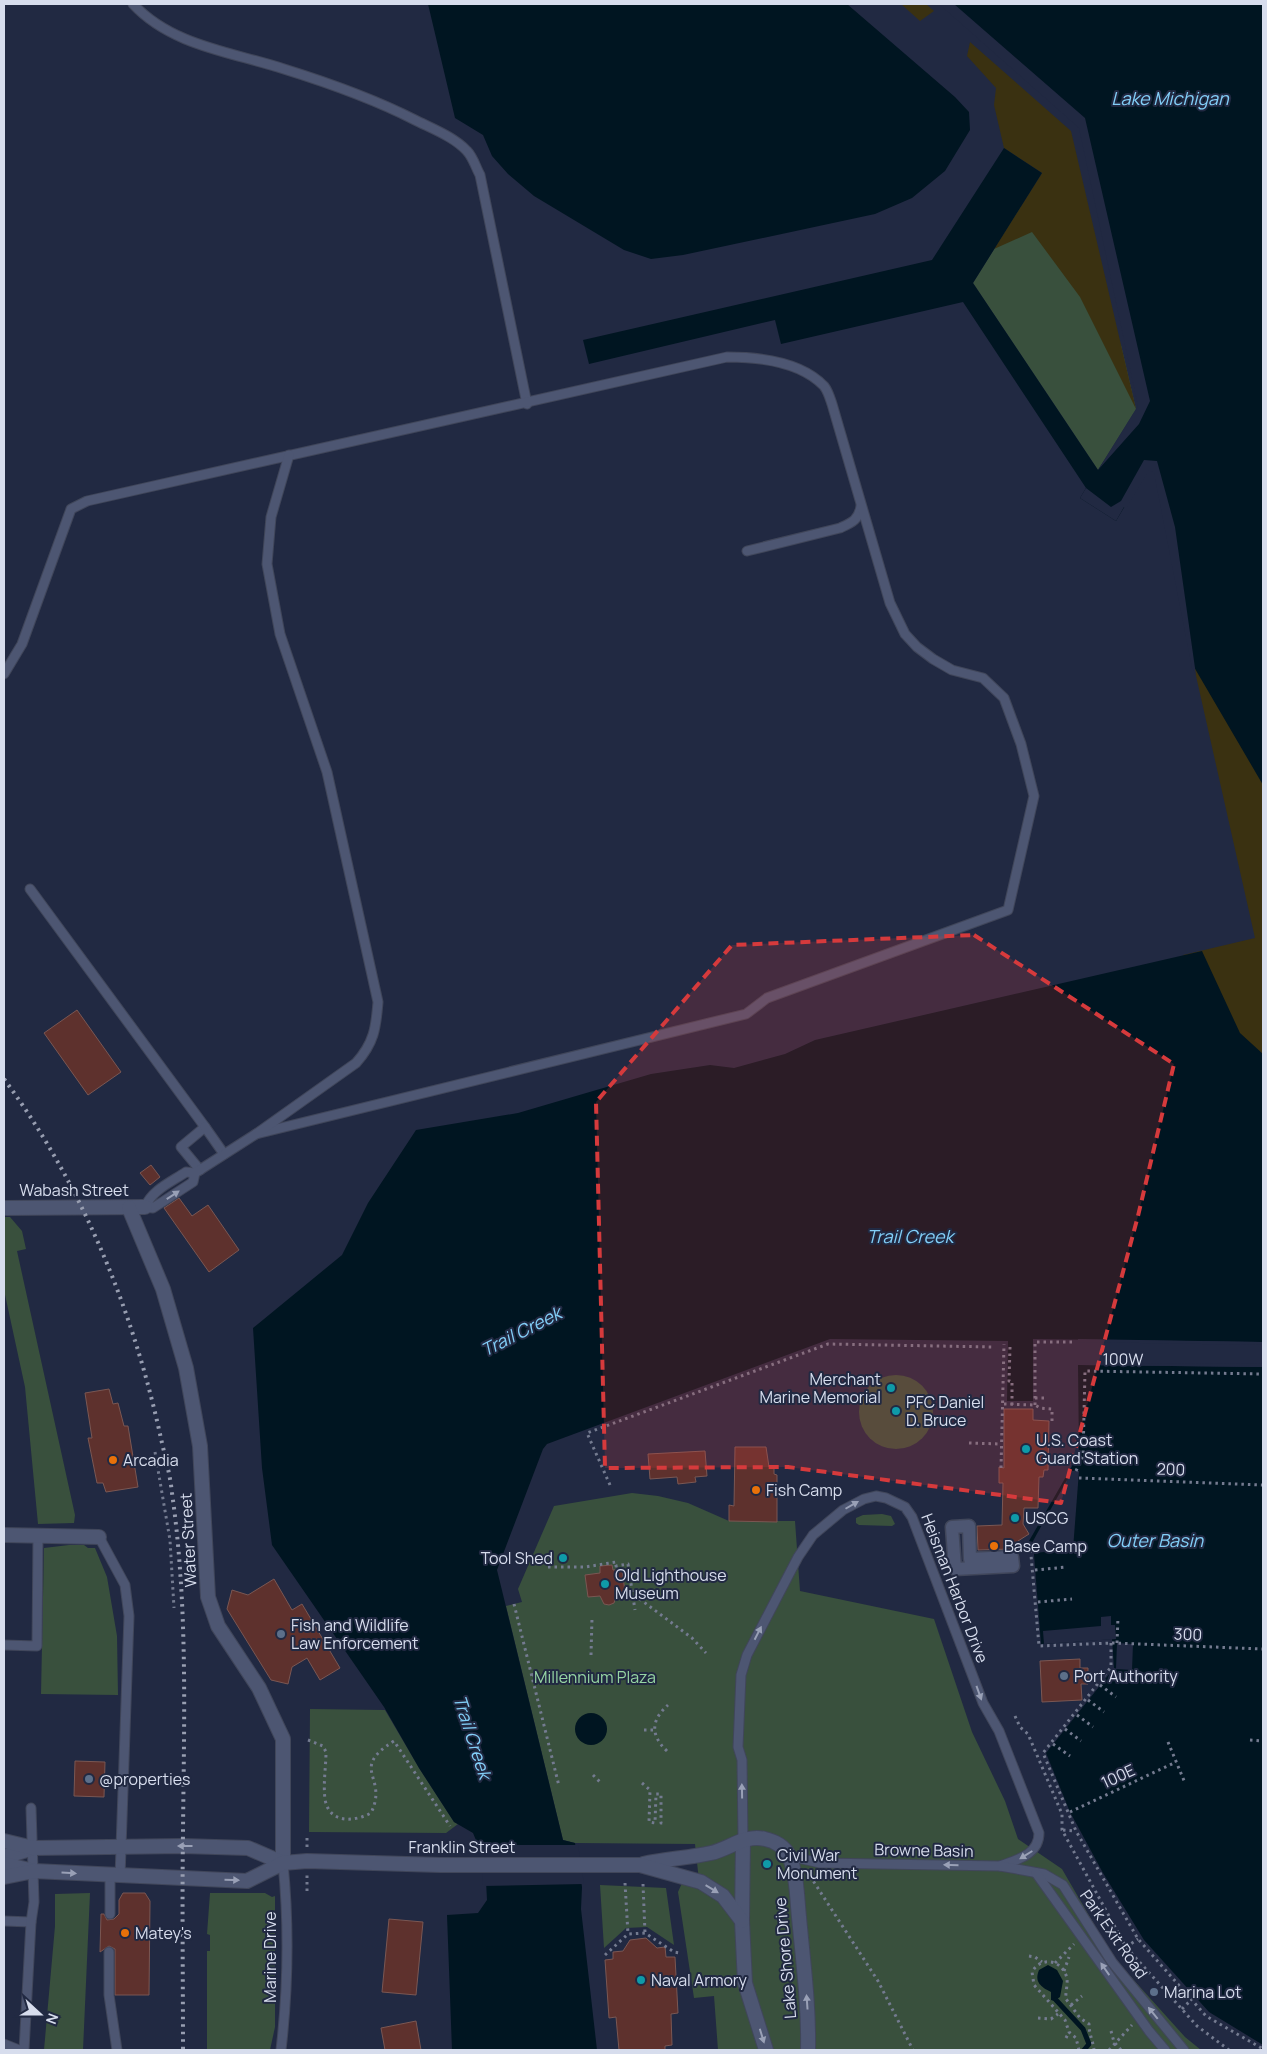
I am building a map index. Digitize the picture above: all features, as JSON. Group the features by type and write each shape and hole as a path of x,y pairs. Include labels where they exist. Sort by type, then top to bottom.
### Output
{"street":[{"name":"Wabash Street","path":"4,1208 145,1207"},
{"name":"Water Street","path":"129,1208 164,1289 186,1368 200,1446 208,1597 218,1626 259,1688 283,1739 283,1863"},
{"path":"969,1526 970,1559 1012,1557 1012,1566 955,1569 952,1527 969,1526"},
{"path":"4,1535 99,1537"},
{"path":"743,1840 755,1838 770,1840 784,1848 789,1856"},
{"name":"Franklin Street","path":"4,1877 34,1871 247,1881 283,1863 307,1861 458,1865 640,1865 672,1858 712,1853 743,1840"},
{"name":"Lake Shore Drive","path":"743,1840 742,1920 745,1983 766,2050"},
{"name":"Franklin Street","path":"4,1841 33,1848 183,1846 248,1848 283,1863"},
{"path":"4,1857 33,1848"},
{"name":"Lake Shore Drive","path":"789,1856 796,1892 804,1966 808,2050"},
{"path":"4,1864 34,1871"},
{"name":"Franklin Street","path":"640,1865 701,1882 723,1896 742,1920"}],"lane":[{"path":"133,4 168,32 202,46 284,69 374,100 452,140 468,152 480,175 527,404"},
{"path":"4,674 22,644 71,509 87,501 727,358 755,357 807,373 826,387 890,603 905,634 917,647 933,659 952,670 983,678 1004,698 1021,744 1034,796 1008,910 767,998 746,1014 256,1134"},
{"path":"145,1207 149,1196 186,1172 197,1172 256,1134 347,1070 369,1049 376,1026 378,1002 327,772 280,634 267,564 272,517 289,455"},
{"path":"747,551 840,528 853,523 860,514 861,506"},
{"path":"30,889 224,1154"},
{"path":"197,1172 181,1147 205,1127"},
{"name":"Heisman Harbor Drive","path":"743,1840 742,1760 738,1746 739,1690 743,1664 805,1544 843,1510 854,1503 876,1496 886,1498 906,1507 912,1517 983,1703 999,1732 1039,1834 1037,1845 1026,1856 1000,1866"},
{"path":"4,1645 37,1646 38,1536"},
{"path":"99,1537 125,1585 129,1616 122,1848 115,1876 110,1914"},
{"path":"24,2050 31,1922 34,1902 31,1808"},
{"name":"Browne Basin","path":"789,1856 820,1863 1000,1866"},
{"name":"Marine Drive","path":"281,2050 285,2003 286,1894 283,1863"},
{"name":"Park Exit Road","path":"1000,1866 1044,1874 1063,1886 1112,1962 1184,2050"},
{"path":"1036,1873 1139,2018 1165,2050"},
{"path":"4,1922 31,1922"},
{"path":"109,1952 109,1995 117,2050"},
{"path":"4,2044 19,2050"}],"path":[{"path":"1035,1405 1035,1342 1075,1342"},
{"path":"610,1485 588,1433 828,1344 993,1347"},
{"path":"1001,1468 1004,1344"},
{"path":"1010,1347 1009,1381 1012,1381 1012,1405"},
{"name":"100W","path":"1076,1471 1083,1456 1085,1370 1263,1374"},
{"path":"1035,1398 1045,1398"},
{"path":"1004,1404 1035,1405 1040,1408 1052,1409 1052,1424"},
{"path":"969,1443 1001,1444"},
{"path":"155,1452 170,1540 174,1608"},
{"name":"200","path":"1079,1478 1263,1485"},
{"name":"300","path":"1030,1544 1039,1646 1113,1643 1263,1649"},
{"path":"548,1567 585,1567 616,1562 614,1566 628,1564 635,1610"},
{"path":"1035,1570 1067,1567"},
{"path":"615,1596 633,1594 692,1638 706,1653"},
{"path":"1038,1602 1072,1599"},
{"path":"514,1604 559,1786"},
{"path":"1118,1617 1111,1667 1043,1753 1076,1831 1138,1939 1206,2016 1263,2049"},
{"path":"591,1655 592,1618"},
{"path":"532,1676 539,1674"},
{"path":"1100,1685 1116,1697"},
{"path":"1088,1700 1104,1712"},
{"path":"667,1751 656,1739 653,1730 655,1720 668,1705"},
{"path":"1077,1715 1092,1727"},
{"path":"1015,1716 1020,1727 1028,1734 1062,1814 1062,1830 1126,1947 1197,2026 1229,2050"},
{"path":"1064,1729 1081,1741"},
{"path":"644,1730 653,1730"},
{"path":"308,1740 323,1746 326,1752 325,1799 335,1816 346,1820 358,1820 371,1813 377,1793 372,1773 372,1760 377,1752 394,1741 450,1826"},
{"path":"1250,1740 1263,1741"},
{"path":"1168,1742 1185,1783"},
{"path":"1053,1744 1070,1756"},
{"name":"100E","path":"1070,1812 1176,1762"},
{"path":"593,1775 602,1784"},
{"path":"642,1783 650,1790 649,1822 655,1822 656,1794 661,1794 661,1823 666,1823"},
{"path":"1062,1830 1076,1831"},
{"path":"810,1876 878,1981 913,2050"},
{"path":"625,1883 628,1934"},
{"path":"643,1884 645,1933"},
{"path":"606,1955 628,1934 645,1933 674,1952 680,1952"},
{"path":"1055,1963 1082,1936"},
{"path":"1126,1947 1138,1939"},
{"path":"1063,1955 1069,1958 1064,1972"},
{"path":"1029,1956 1035,1957 1042,1962 1055,1963 1064,1972 1067,1982 1065,1996 1080,2018 1089,2024"},
{"path":"1042,1962 1032,1972 1034,1985 1047,2002 1065,2020 1069,2032 1066,2038"},
{"path":"1071,2004 1082,1996"},
{"path":"1182,2009 1191,2000"},
{"path":"1038,2018 1051,2019 1058,2014"},
{"path":"1109,2050 1114,2042 1139,2018"},
{"path":"1091,2020 1089,2024 1090,2034 1094,2041 1094,2050"},
{"path":"1111,2031 1114,2042 1121,2050"},
{"path":"1069,2032 1075,2035 1079,2050"}],"highlighted area":[{"path":"974,935 1174,1064 1138,1216 1061,1503 788,1467 605,1468 596,1102 732,945"}],"green space":[{"path":"1021,206 1121,345 1136,409 1098,470 973,283"},
{"path":"4,1217 10,1217 22,1231 26,1249 17,1251 75,1515 74,1523 38,1524 25,1387 4,1290"},
{"path":"896,1375 917,1381 927,1391 933,1412 927,1433 917,1443 896,1449 875,1443 865,1433 859,1412 865,1391 875,1381"},
{"name":"Millennium Plaza","path":"632,1493 658,1496 688,1503 729,1521 795,1521 800,1591 934,1619 972,1732 1005,1801 1018,1839 1062,1869 1113,1957 1185,2037 1201,2050 718,2050 714,1996 694,1998 678,1892 682,1883 700,1890 695,1844 575,1843 563,1840 506,1606 522,1602 518,1589 554,1506"},
{"path":"882,1514 891,1516 895,1524 892,1526 859,1525 856,1523 856,1518 863,1515"},
{"path":"84,1545 88,1548 95,1548 107,1577 117,1636 118,1695 41,1694 44,1548"},
{"path":"310,1709 385,1710 419,1768 454,1822 458,1824 446,1833 309,1832"},
{"path":"600,1885 666,1888 674,1945 647,1927 626,1928 604,1948"},
{"path":"90,1893 83,2050 44,2050 55,1926 55,1894"},
{"path":"210,1893 265,1893 272,1897 275,1896 275,2027 270,2050 207,2050 207,1951 210,1951 210,1935 207,1934"}],"sand":[{"path":"901,4 926,4 934,11 920,21"},
{"path":"970,42 1071,131 1136,409 1080,297 1032,232 994,249 1042,173 1004,148 994,105 996,88 967,56"},
{"path":"1150,401 1263,427 1263,1070 1183,955 1255,938 1194,667"}],"water":[{"path":"428,4 847,4 955,97 969,112 970,130 945,171 912,198 875,214 683,255 651,259 624,250 534,196 508,174 492,156 483,135 455,118"},
{"name":"Lake Michigan","path":"941,4 1263,4 1263,785 1194,667 1156,471 1148,467 1116,521 1080,498 1086,488 963,302 781,344 775,320 589,364 583,340 932,260 1004,148 1042,173 973,283 1098,470 1141,406 1082,127"},
{"name":"Trail Creek","path":"1202,951 1240,1033 1263,1054 1263,1342 1033,1339 1033,1401 1007,1401 1008,1341 830,1339 547,1444 543,1449 497,1570 563,1840 575,1843 582,1887 581,1909 597,2050 452,2050 447,1915 478,1913 487,1900 485,1862 473,1833 454,1822 419,1768 384,1707 272,1545 262,1468 253,1328 342,1255 368,1203 416,1130 518,1113 651,1074 710,1065 734,1068 785,1054 815,1040"},
{"name":"Outer Basin","path":"1078,1365 1263,1367 1263,2045 1209,2012 1144,1940 1103,1873 1070,1812 1046,1753 1114,1668 1112,1639 1041,1644 1033,1542 1029,1541 1079,1454"},
{"path":"591,1713 597,1714 602,1718 606,1723 606,1735 602,1740 597,1744 591,1745 585,1744 580,1740 576,1735 575,1729 576,1723 580,1718 585,1714"},
{"path":"1048,1965 1057,1970 1063,1981 1060,1997 1054,2001 1051,2000 1051,1992 1039,1984 1037,1978 1039,1970"}],"pier":[{"path":"939,4 954,4 1085,118 1150,401 1139,424 1098,470 1138,406 1079,128"},
{"path":"1144,460 1157,461 1175,527 1196,675 1192,668 1154,473 1149,470 1127,507 1124,507 1116,521 1080,498 1086,488 1111,507 1121,501"},
{"path":"1078,1339 1263,1342 1263,1345 1078,1342"},
{"path":"1078,1363 1263,1364 1263,1367 1078,1365"},
{"path":"1072,1471 1079,1471 1073,1549 1034,1553 1033,1541"},
{"path":"1111,1616 1111,1625 1115,1625 1116,1639 1044,1644 1043,1631 1101,1626 1101,1617"},
{"path":"1117,1643 1133,1644 1132,1670 1116,1669"},
{"path":"475,1845 578,1845 584,1884 483,1886 482,1863"}],"building":[{"path":"77,1010 121,1072 88,1095 44,1033"},
{"path":"151,1165 160,1177 150,1185 140,1173"},
{"path":"179,1198 192,1216 208,1205 239,1250 209,1272 164,1208"},
{"name":"Arcadia","path":"109,1389 113,1404 118,1403 124,1426 128,1426 138,1487 106,1492 103,1483 97,1483 88,1438 92,1438 85,1393"},
{"name":"U.S. Coast Guard Station","path":"1004,1409 1033,1409 1033,1420 1049,1421 1048,1470 1044,1470 1043,1477 1039,1477 1038,1508 1024,1508 1023,1524 1029,1534 1018,1541 1018,1552 1012,1549 978,1550 977,1526 1002,1525 1003,1483 999,1483 999,1467 1004,1468"},
{"name":"Fish Camp","path":"735,1447 766,1447 769,1467 774,1467 774,1474 777,1475 777,1522 729,1521 729,1505 734,1506"},
{"path":"705,1451 707,1476 695,1477 696,1482 678,1484 677,1477 650,1479 648,1454"},
{"name":"Old Lighthouse Museum","path":"612,1565 613,1570 622,1569 625,1592 617,1593 614,1603 609,1605 604,1604 600,1596 588,1597 585,1575 600,1573 600,1566"},
{"name":"Fish and Wildlife Law Enforcement","path":"274,1579 292,1610 302,1604 340,1668 320,1680 307,1658 292,1667 288,1684 271,1680 227,1609 232,1590 248,1595"},
{"name":"Port Authority","path":"1080,1659 1080,1668 1088,1668 1088,1684 1081,1684 1082,1700 1042,1702 1040,1661"},
{"name":"@properties","path":"75,1761 105,1762 104,1797 74,1796"},
{"name":"Matey's","path":"123,1893 145,1893 150,1901 149,1995 115,1995 115,1949 109,1946 100,1952 101,1914 104,1914 107,1920 114,1919 119,1914 119,1900"},
{"path":"389,1919 423,1922 416,1995 382,1992"},
{"name":"Naval Armory","path":"646,1938 657,1948 665,1947 666,1957 675,1957 678,2013 671,2014 672,2045 665,2046 665,2050 619,2050 616,2017 609,2018 605,1960 613,1959 613,1952 623,1951 630,1940"},
{"path":"416,2021 421,2050 385,2050 381,2028"}],"waterway":[{"path":"1056,2000 1083,2029 1089,2044 1084,2050"}],"railway":[{"path":"4,1079 32,1119 57,1160 80,1204 119,1293 148,1387 170,1478 181,1578 184,1662 183,2050"}],"place":[{"name":"Merchant Marine Memorial","path":"891,1388"},
{"name":"PFC Daniel D. Bruce","path":"896,1411"},
{"name":"U.S. Coast Guard Station","path":"1026,1449"},
{"name":"Arcadia","path":"113,1460"},
{"name":"Fish Camp","path":"756,1490"},
{"name":"USCG","path":"1015,1518"},
{"name":"Base Camp","path":"994,1546"},
{"name":"Tool Shed","path":"563,1558"},
{"name":"Old Lighthouse Museum","path":"605,1584"},
{"name":"Fish and Wildlife Law Enforcement","path":"281,1634"},
{"name":"Port Authority","path":"1064,1676"},
{"name":"@properties","path":"89,1779"},
{"name":"Civil War Monument","path":"767,1864"},
{"name":"Matey's","path":"125,1933"},
{"name":"Naval Armory","path":"641,1980"},
{"name":"Marina Lot","path":"1154,1992"}]}
